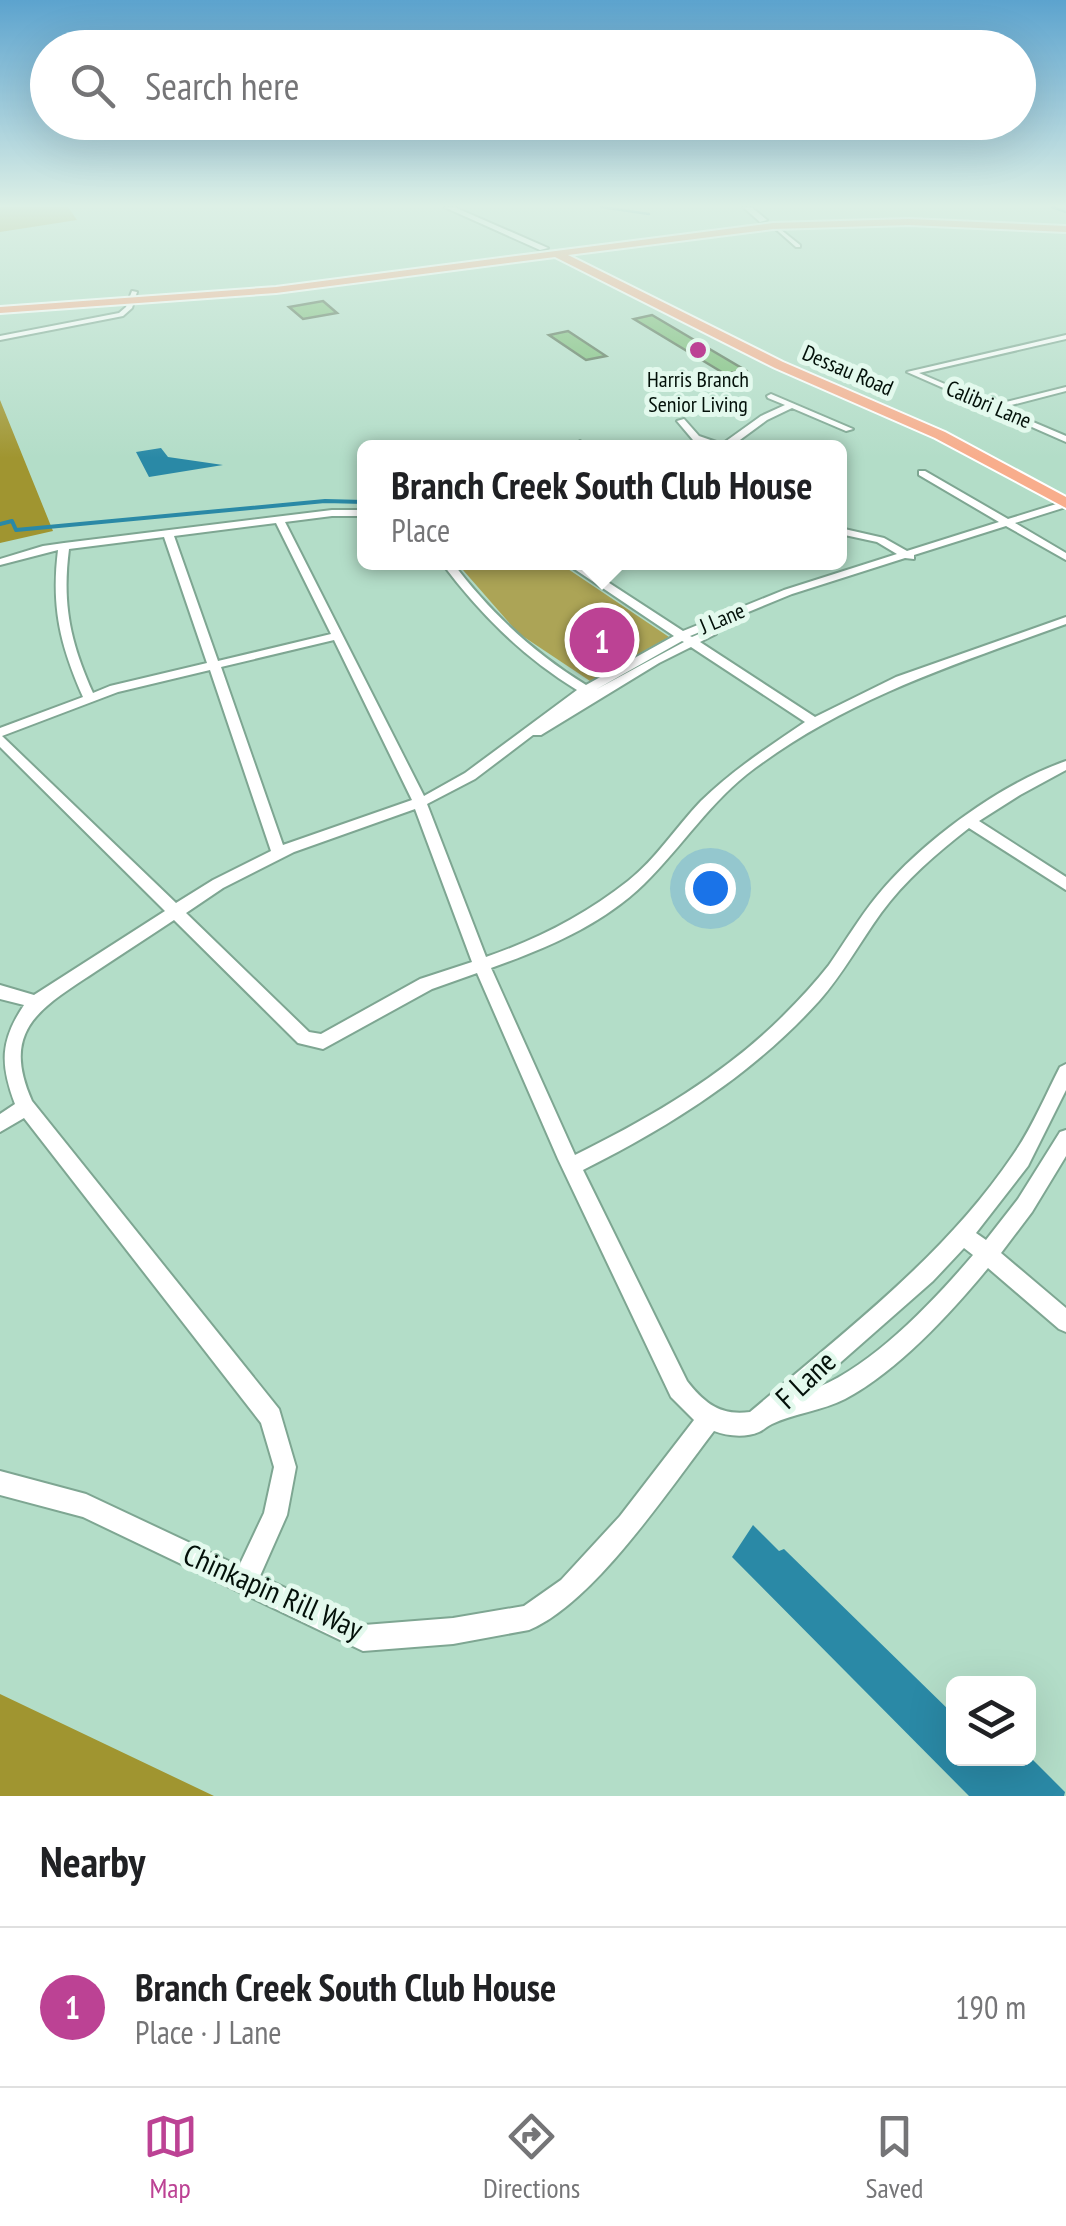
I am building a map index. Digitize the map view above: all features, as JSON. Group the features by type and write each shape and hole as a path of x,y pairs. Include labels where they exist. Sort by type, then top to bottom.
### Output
{"main road":[{"path":"0,302 237,291"},
{"name":"Dessau Road","path":"637,291 892,413 1066,504"},
{"path":"0,310 133,296"},
{"name":"Dessau Road","path":"665,305 908,406 1066,486"},
{"path":"892,413 908,406"}],"street":[{"path":"0,338 111,319 126,311 133,296"},
{"name":"Calibri Lane","path":"1066,337 910,372 997,406 1066,439"},
{"path":"997,406 1066,390"},
{"path":"771,396 849,428"},
{"path":"734,440 792,404"},
{"path":"681,421 702,440"},
{"path":"922,473 1066,557"},
{"name":"J Lane","path":"36,1002 174,910 279,853 419,803 470,776 585,690 686,639 1066,504"},
{"path":"0,562 64,546 357,513"},
{"name":"J Lane","path":"1013,526 1066,515"},
{"path":"280,520 419,803 482,965 572,1166 680,1389 696,1412 708,1420 734,1427 755,1423 768,1414"},
{"path":"847,532 880,540 910,558"},
{"path":"168,534 279,853"},
{"path":"64,546 58,592 60,623 89,696"},
{"path":"452,570 497,627 532,657 598,697"},
{"path":"581,570 814,722"},
{"path":"338,636 89,696 0,737 311,1042 335,1038 426,984 550,940 616,900 726,786 814,722 900,680 1066,620"},
{"name":"J Lane","path":"516,742 598,697 686,639"},
{"path":"572,1166 658,1122 734,1071 812,998 882,900 915,864 967,820 1066,765"},
{"path":"967,820 1066,884"},
{"path":"0,992 36,1002 22,1020 9,1052 10,1077 26,1107 271,1417 285,1467 275,1516 244,1583"},
{"name":"F Lane","path":"768,1414 926,1274 963,1234 1021,1160 1066,1072"},
{"path":"0,1124 26,1107"},
{"name":"F Lane","path":"768,1414 842,1388 907,1335 986,1254 1034,1194 1066,1138"},
{"path":"963,1234 1066,1322"},
{"name":"Chinkapin Rill Way","path":"0,1483 86,1506 363,1638 453,1631 530,1618 582,1576 628,1524 708,1420"}],"shaded area":[{"path":"0,400 53,531 0,543"},
{"path":"463,570 569,570 669,637 590,681 518,633"},
{"path":"0,1694 214,1796 0,1796"}],"water":[{"path":"161,448 168,457 223,465 149,477 136,452"},
{"path":"753,1525 779,1551 784,1549 946,1707 946,1766 1036,1763 1065,1792 1064,1796 969,1796 732,1557"}],"building":[{"path":"323,301 337,313 303,319 289,307"},
{"path":"652,315 745,370 725,374 634,319"},
{"path":"568,331 606,356 586,360 549,335"},
{"path":"599,626 627,642 605,654 578,637"}],"waterway":[{"path":"0,524 12,521 16,530 325,501 357,502"}],"place":[{"name":"Harris Branch Senior Living","path":"698,350"},
{"name":"Branch Creek South Club House","path":"602,640"}]}
